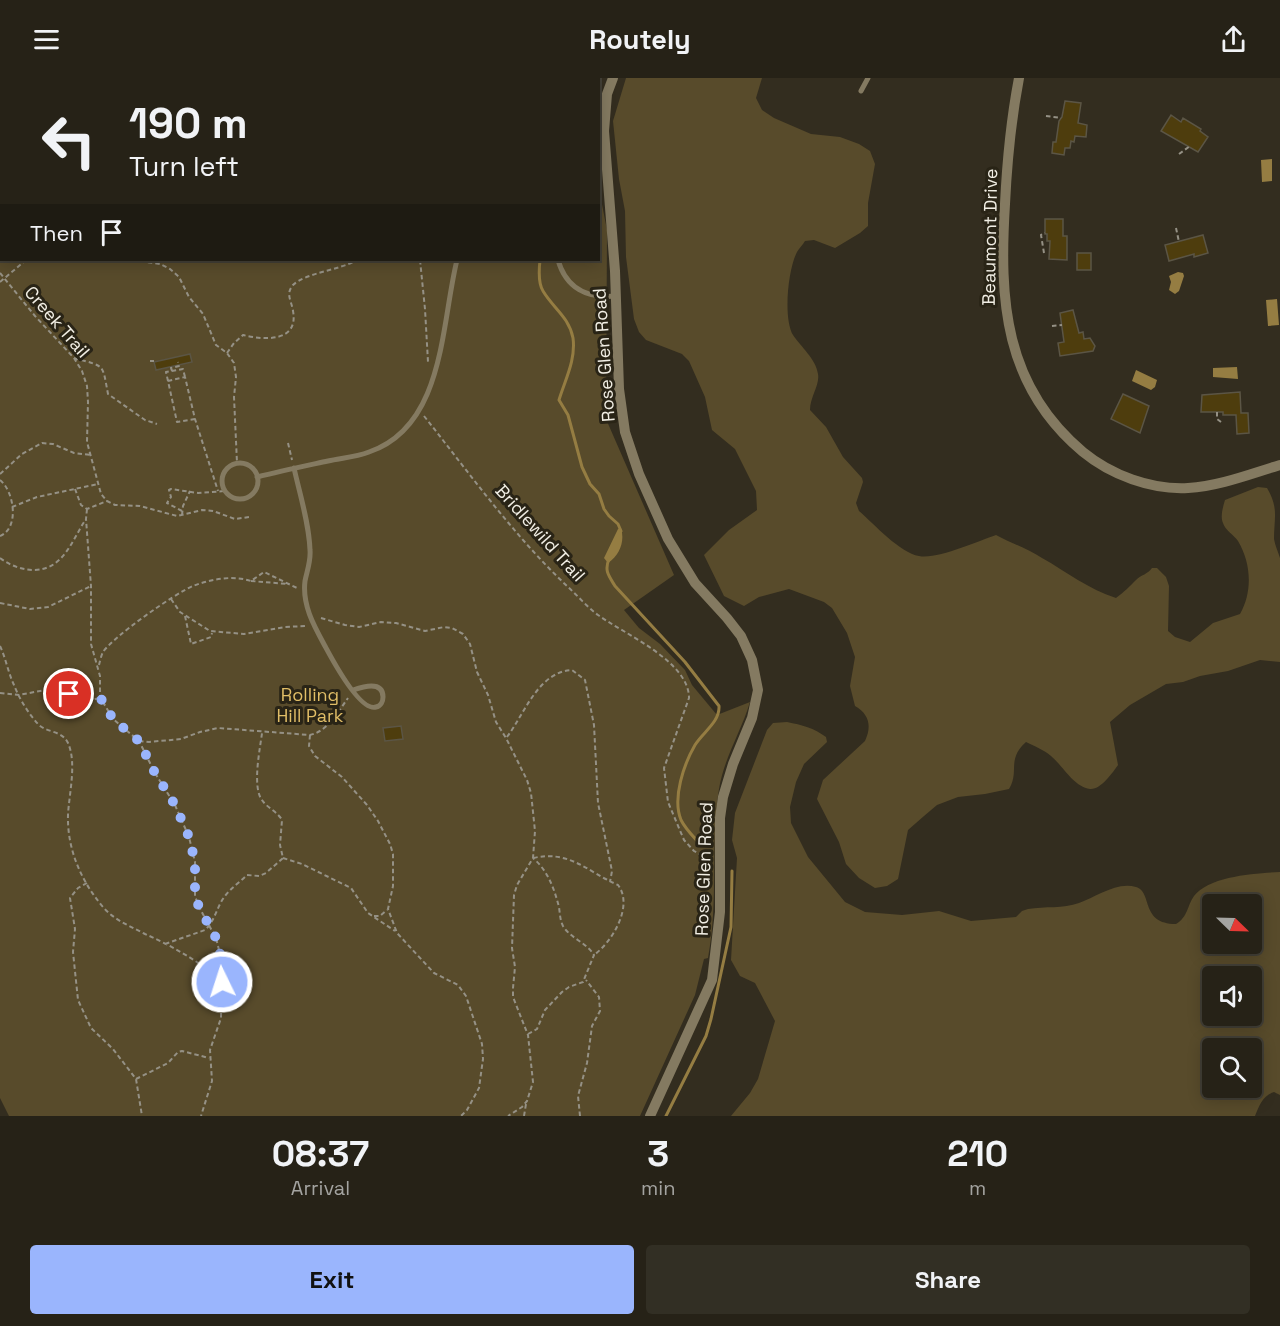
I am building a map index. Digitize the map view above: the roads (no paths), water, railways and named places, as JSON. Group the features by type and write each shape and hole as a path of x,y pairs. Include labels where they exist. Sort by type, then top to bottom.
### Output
{"street":[{"name":"Rose Glen Road","path":"613,78 607,94 604,131 616,296 619,389 625,432 637,467 668,539 696,583 741,636 752,660 758,690 754,711 723,797 720,818 718,938 712,980 650,1116"},
{"name":"Beaumont Drive","path":"1019,78 1006,174 1003,288 1005,312 1013,349 1022,373 1042,408 1054,425 1086,455 1101,465 1139,482 1171,488 1204,486 1280,465"}],"lane":[{"path":"861,91 868,78"},
{"path":"257,477 369,452 404,431 420,412 434,375 457,261"},
{"path":"558,261 563,274 576,288 601,298 616,296"},
{"path":"243,463 252,467 257,477 256,489 246,497 234,498 221,491 223,473 231,464 243,463"},
{"path":"294,468 310,549 305,592 309,614 315,628 353,690 364,704 376,707 384,698 382,692 372,686 353,690"}],"waterway":[{"path":"540,261 541,288 568,324 573,338 571,362 559,400 568,415 582,467 590,484 599,494 604,509 618,524 621,531"},
{"path":"609,559 607,570 615,586 685,662 719,706 717,717 695,745 680,781 678,802 681,820 701,845"},
{"path":"666,1116 706,1036 711,1019 731,927 732,871"}],"park label":[{"name":"Rolling Hill Park","path":"310,705"}]}
